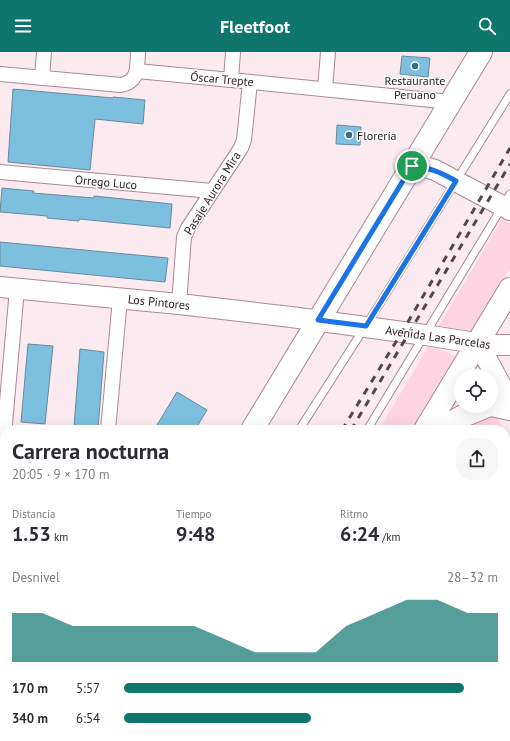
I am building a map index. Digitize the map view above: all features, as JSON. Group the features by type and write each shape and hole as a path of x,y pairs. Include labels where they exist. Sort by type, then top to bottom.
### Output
{"main road":[{"path":"255,425 481,52"},
{"path":"428,425 510,289"},
{"path":"498,406 510,409"},
{"path":"448,425 470,413"}],"street":[{"path":"42,78 44,52"},
{"path":"0,74 121,85 131,82 134,78 137,71 138,52"},
{"path":"231,80 234,52"},
{"path":"325,89 328,52"},
{"name":"Óscar Trepte","path":"137,71 451,102"},
{"name":"Pasaje Aurora Mira","path":"179,304 184,237 188,228 244,140 250,82"},
{"path":"412,166 425,167 435,170 456,181 508,203"},
{"name":"Orrego Luco","path":"0,172 212,191"},
{"path":"3,425 9,288"},
{"name":"Los Pintores","path":"9,288 179,304 318,320"},
{"path":"108,425 120,298"},
{"name":"Avenida Las Parcelas","path":"318,320 478,343 510,345"},
{"path":"478,343 510,402"}],"lane":[{"path":"302,425 366,326 510,94"},
{"path":"371,425 425,335 508,203"}],"shaded area":[{"path":"502,219 510,223 510,268 473,333 437,329"},
{"path":"429,345 458,357 416,425 382,425"},
{"path":"495,413 501,425 471,425"}],"building":[{"name":"Restaurante Peruano","path":"402,56 430,58 428,77 400,74"},
{"path":"13,89 145,100 143,124 95,119 90,170 8,162"},
{"name":"Florería","path":"337,125 361,127 360,145 336,144"},
{"path":"2,188 34,191 33,193 94,198 94,196 172,204 170,228 79,219 79,221 47,218 47,216 0,212"},
{"path":"0,242 168,258 165,282 0,266"},
{"path":"28,344 53,346 45,424 21,422"},
{"path":"80,349 104,352 98,425 74,425"},
{"path":"177,392 207,410 198,425 157,425"}],"railway":[{"path":"345,425 405,327 510,148"},
{"path":"354,425 510,164"}],"place":[{"name":"Restaurante Peruano","path":"415,66"},
{"name":"Florería","path":"349,135"}],"route":[{"path":"412,166 425,167 435,170 456,181 366,326 318,320 385,210 412,166"}]}
